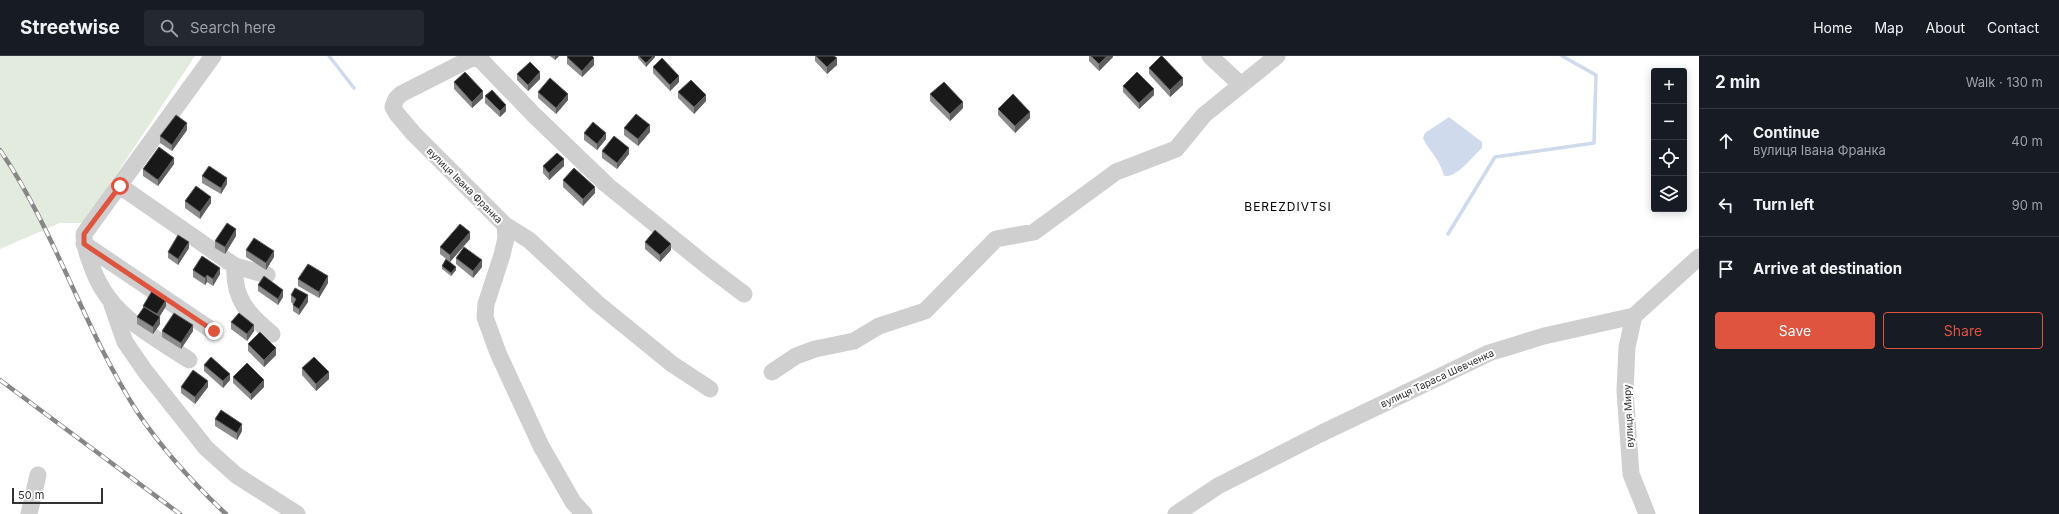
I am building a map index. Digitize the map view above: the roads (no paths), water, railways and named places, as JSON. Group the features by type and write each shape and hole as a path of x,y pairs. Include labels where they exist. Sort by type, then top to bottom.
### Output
{"street":[{"path":"213,56 84,234 84,244 94,273 111,304 125,342 145,371 206,448 236,475 297,514"},
{"path":"477,56 534,115 607,185 744,294"},
{"name":"вулиця Івана Франка","path":"477,56 401,94 396,99 393,107 413,133 505,225 506,238 486,304 485,317 498,353 541,446 573,502 584,514"},
{"path":"1210,56 1241,85"},
{"path":"772,372 796,356 815,349 854,341 879,326 925,310 996,239 1034,232 1116,172 1176,149 1204,115 1277,56"},
{"path":"120,186 235,266 267,275"},
{"path":"505,225 529,240 597,303 672,364 710,389"},
{"path":"84,244 214,331"},
{"name":"вулиця Тараса Шевченка","path":"1176,514 1218,486 1320,434 1488,353 1544,336 1634,316 1699,257"},
{"path":"235,266 236,285 242,304 254,319 272,334"},
{"path":"111,304 131,321 189,360"},
{"name":"вулиця Миру","path":"1634,316 1627,347 1625,391 1632,474 1647,514"},
{"path":"29,514 38,475"}],"water":[{"path":"1449,117 1482,142 1482,148 1454,174 1444,176 1440,164 1423,138 1425,133"}],"waterway":[{"path":"329,56 354,88"},
{"path":"1448,234 1495,157 1594,143 1596,75 1562,56"}],"railway":[{"path":"0,150 20,181 38,214 85,315 119,381 138,413 179,466 226,514"},
{"path":"0,380 180,514"}],"district":[{"name":"BEREZDIVTSI","path":"1288,207"}]}
